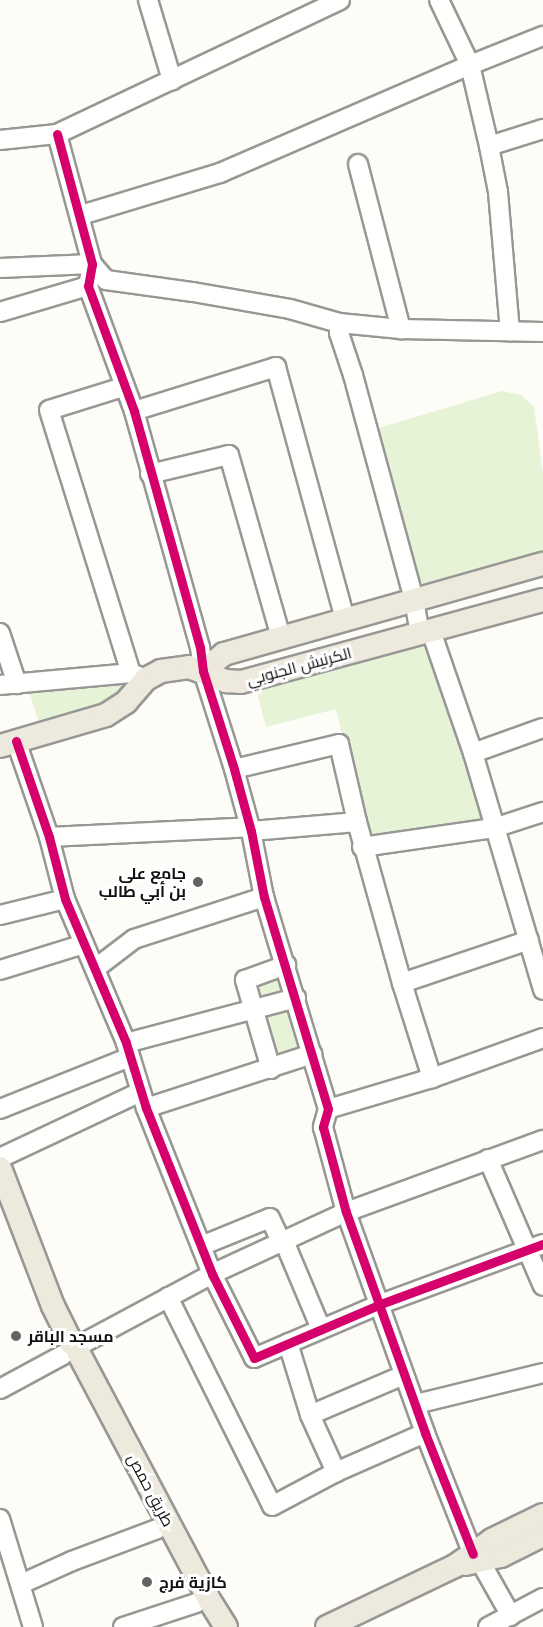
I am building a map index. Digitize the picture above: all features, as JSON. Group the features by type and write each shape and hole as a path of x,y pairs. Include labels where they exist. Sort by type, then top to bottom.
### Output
{"main road":[{"path":"203,670 224,654 543,564"},
{"name":"الكرنيش الجنوبي","path":"8,743 106,715 126,702 139,676 189,667 203,670 226,681 241,682 543,600"},
{"path":"0,1168 69,1351"},
{"path":"0,1211 39,1311 69,1351"},
{"name":"طريق حمص","path":"69,1351 157,1529 209,1627"},
{"name":"طريق حمص","path":"69,1351 226,1627"},
{"path":"327,1627 469,1560 492,1540 543,1515"},
{"path":"469,1560 501,1556 543,1535"}],"street":[{"path":"148,0 172,80"},
{"path":"0,140 57,134 340,0"},
{"path":"439,0 470,65 489,146 498,192 510,332"},
{"path":"81,215 220,173 470,65 543,36"},
{"path":"489,146 543,129"},
{"path":"57,134 81,215 92,264 88,286 123,387 134,411 200,646 203,670 250,829 264,897 328,1109 323,1127 346,1212 416,1404 469,1560 511,1616"},
{"path":"358,164 401,329"},
{"path":"0,268 92,264"},
{"path":"92,264 106,280 236,299 290,309 339,323 401,329 543,332"},
{"path":"0,312 88,286"},
{"path":"339,323 339,333 353,375 414,600 473,753 543,990"},
{"path":"134,411 276,368 345,619"},
{"path":"0,633 8,685 139,676 49,410 123,387"},
{"path":"150,474 230,455 281,638"},
{"path":"473,753 543,728"},
{"path":"8,743 49,837 65,899 96,968 128,1050 143,1100 212,1274 254,1358 378,1305 535,1248"},
{"path":"234,769 339,744 362,847 432,1078"},
{"path":"362,847 494,828 543,812"},
{"path":"49,837 357,822"},
{"path":"96,968 134,939 264,897"},
{"path":"0,915 65,899"},
{"path":"402,983 528,940"},
{"path":"0,970 84,944"},
{"path":"271,1069 252,1011 245,980 286,965"},
{"path":"0,1108 128,1050 296,998"},
{"path":"328,1109 432,1078 543,1038"},
{"path":"0,1158 143,1100 271,1069 312,1054"},
{"path":"0,1389 212,1274 346,1212 543,1140"},
{"path":"488,1159 535,1248 543,1286"},
{"path":"201,1246 270,1218 321,1329"},
{"path":"168,1297 272,1506 336,1472 425,1433"},
{"path":"288,1343 310,1415 336,1472"},
{"path":"416,1404 543,1373"},
{"path":"310,1415 404,1375"},
{"path":"1,1529 21,1584 33,1627"},
{"path":"21,1584 72,1561 157,1529"},
{"path":"488,1627 543,1598"},
{"path":"123,1627 195,1603"}],"green space":[{"path":"502,391 521,395 534,407 543,474 543,553 430,585 423,585 417,575 396,506 379,428"},
{"path":"416,645 426,646 432,652 487,825 367,839 336,709 266,727 256,688"},
{"path":"130,681 111,702 99,709 39,723 29,691"},
{"path":"281,969 288,994 255,1003 248,978"},
{"path":"290,1003 305,1054 272,1063 257,1012"}],"cycle path":[{"path":"57,134 92,264 88,286 134,411 200,647 203,671 234,769 251,831 264,897 328,1109 323,1127 346,1212 425,1433 473,1554"},
{"path":"16,741 49,837 65,899 126,1043 146,1108 212,1274 254,1358 378,1305 543,1244"}],"place":[{"name":"جامع علي بن أبي طالب","path":"198,882"},
{"name":"مسجد الباقر","path":"16,1336"},
{"name":"كازية فرج","path":"147,1582"}]}
